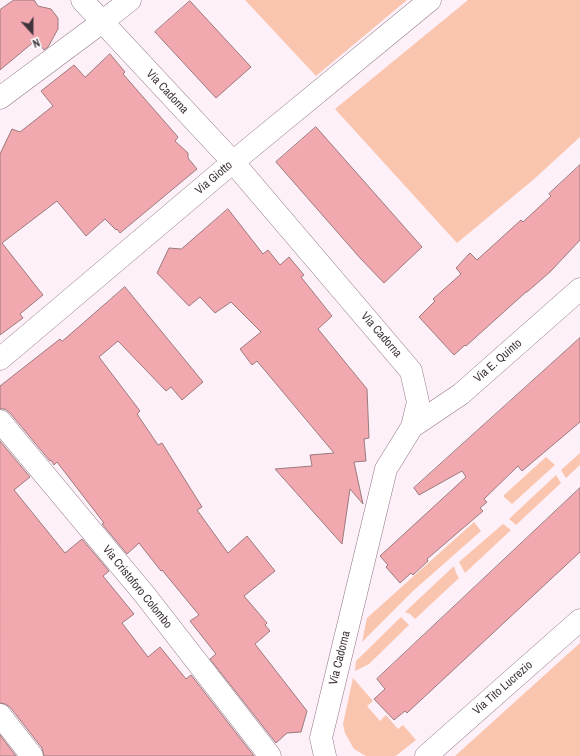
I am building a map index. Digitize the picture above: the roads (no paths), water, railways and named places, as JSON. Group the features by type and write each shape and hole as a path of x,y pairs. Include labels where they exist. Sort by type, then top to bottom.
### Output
{"street":[{"name":"Via Cadorna","path":"82,0 233,162 411,371 418,402 412,426 386,469 321,738 325,756"},
{"path":"0,98 130,0"},
{"name":"Via Giotto","path":"0,359 233,162 430,0"},
{"name":"Via E. Quinto","path":"412,426 461,394 580,289"},
{"name":"Via Cristoforo Colombo","path":"0,421 145,595 270,756"},
{"name":"Via Tito Lucrezio","path":"426,756 580,620"},
{"path":"0,715 32,756"},
{"path":"336,756 344,756"}]}
